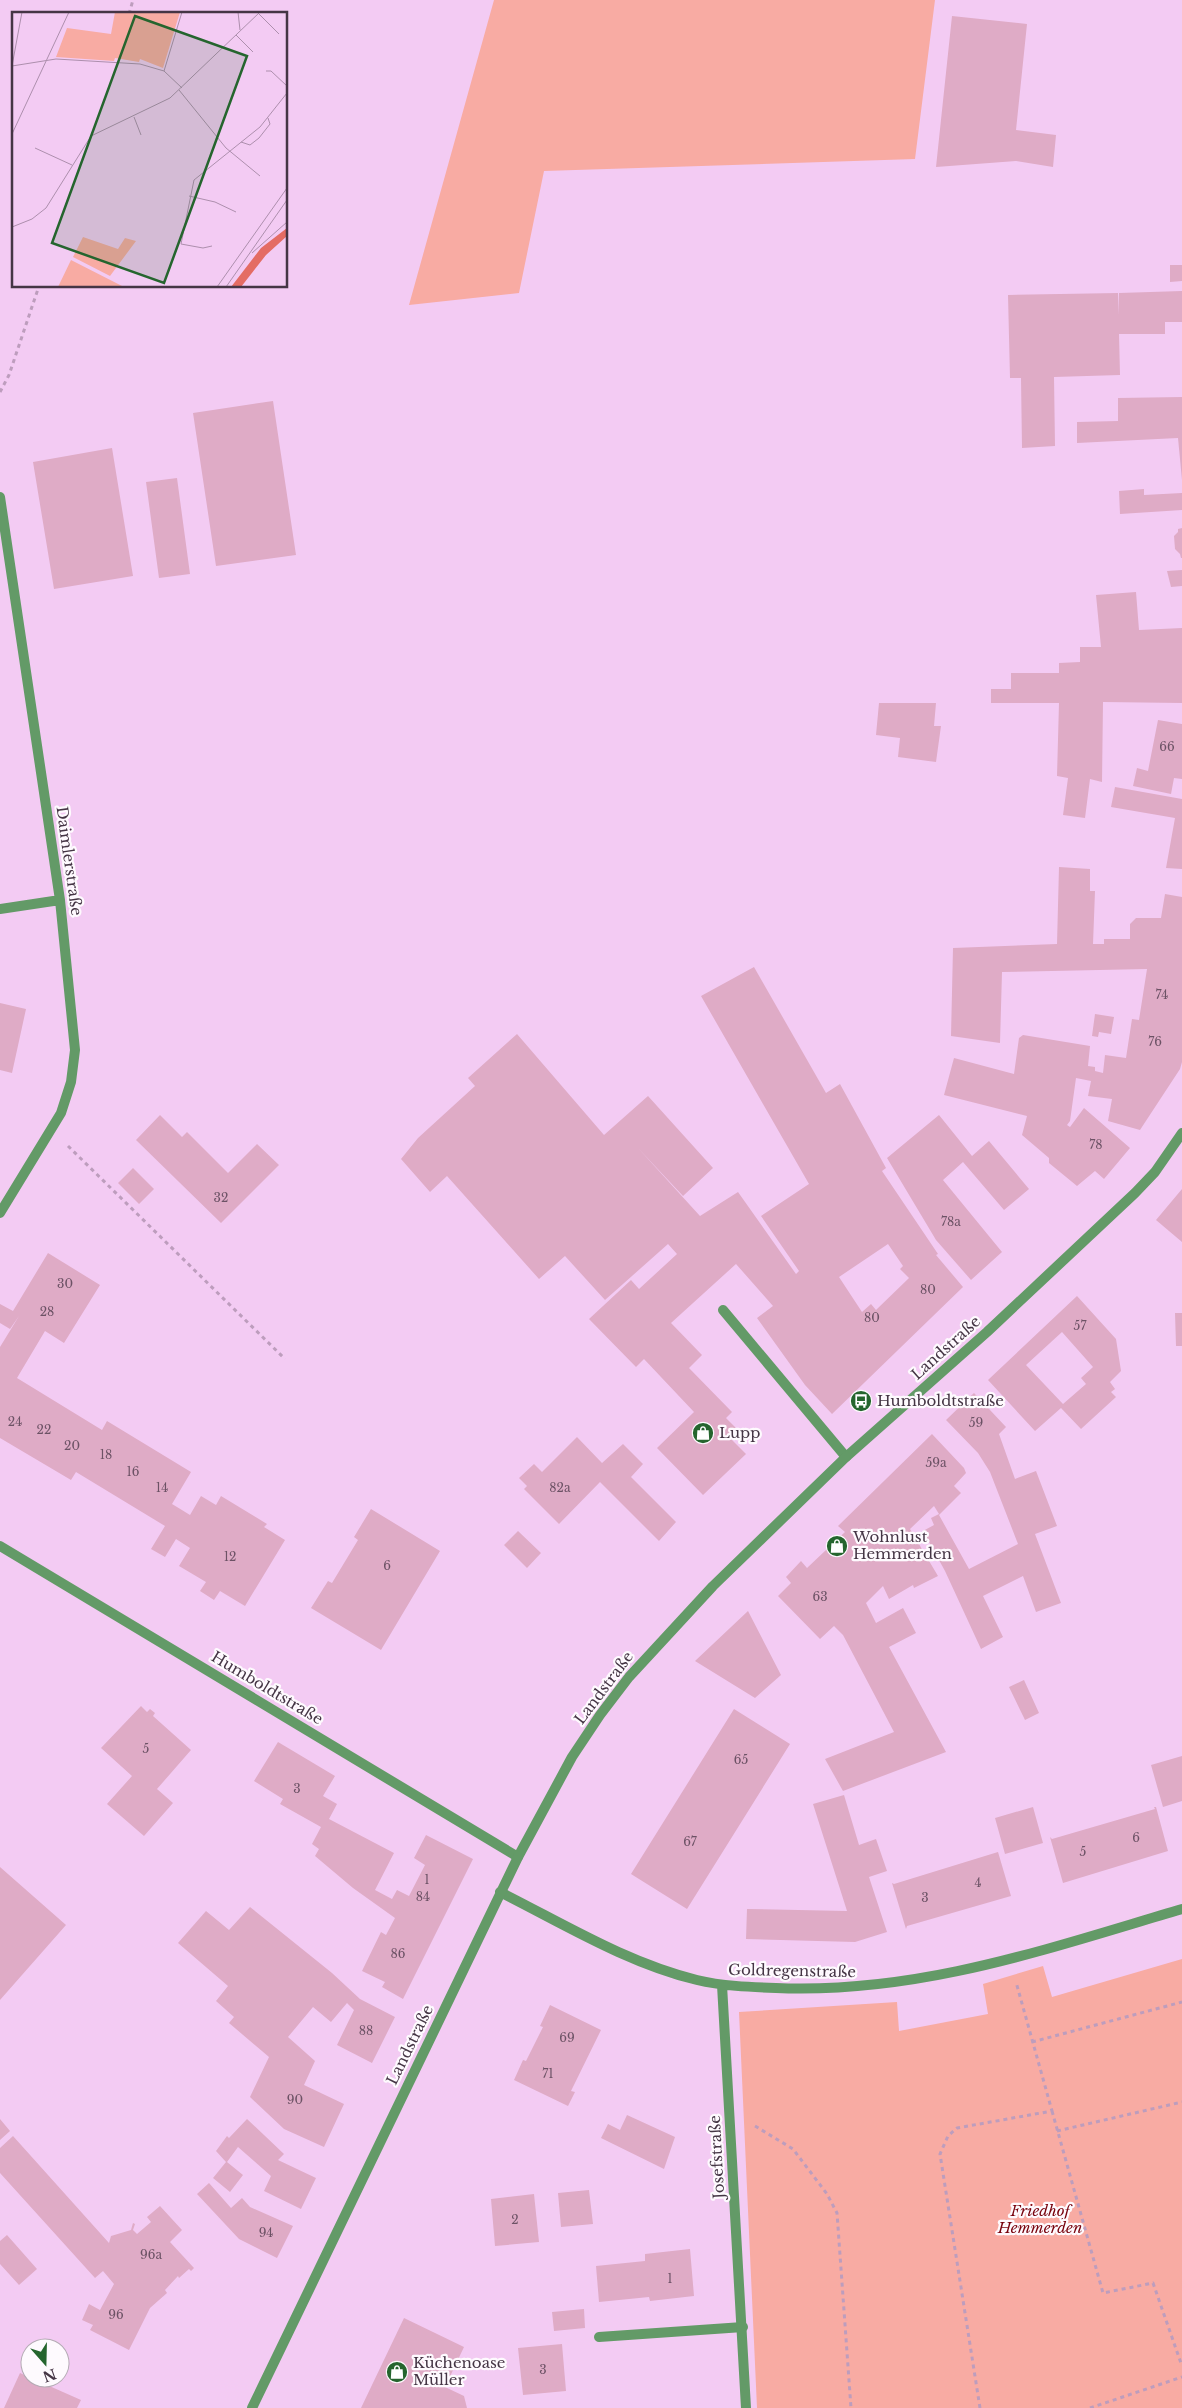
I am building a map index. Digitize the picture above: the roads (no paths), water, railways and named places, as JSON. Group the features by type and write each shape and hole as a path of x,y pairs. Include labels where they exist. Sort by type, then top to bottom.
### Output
{"street":[{"name":"Daimlerstraße","path":"0,497 60,900 75,1050 67,1098 52,1130 0,1213"},
{"path":"0,909 60,900"},
{"name":"Landstraße","path":"252,2408 518,1857 572,1757 628,1677 713,1586 846,1457 987,1332 1135,1194 1155,1172 1182,1134"},
{"path":"723,1310 846,1457"},
{"name":"Humboldtstraße","path":"0,1546 518,1857"},
{"name":"Goldregenstraße","path":"500,1892 645,1964 697,1980 722,1985 800,1989 864,1987 930,1978 1012,1959 1182,1909"},
{"name":"Josefstraße","path":"722,1985 743,2327 746,2408"},
{"path":"599,2337 743,2327"}],"place":[{"name":"Humboldtstraße","path":"861,1401"},
{"name":"Lupp","path":"703,1433"},
{"name":"Wohnlust Hemmerden","path":"837,1546"},
{"name":"Küchenoase Müller","path":"397,2372"}],"park label":[{"name":"Friedhof Hemmerden","path":"1040,2220"}]}
